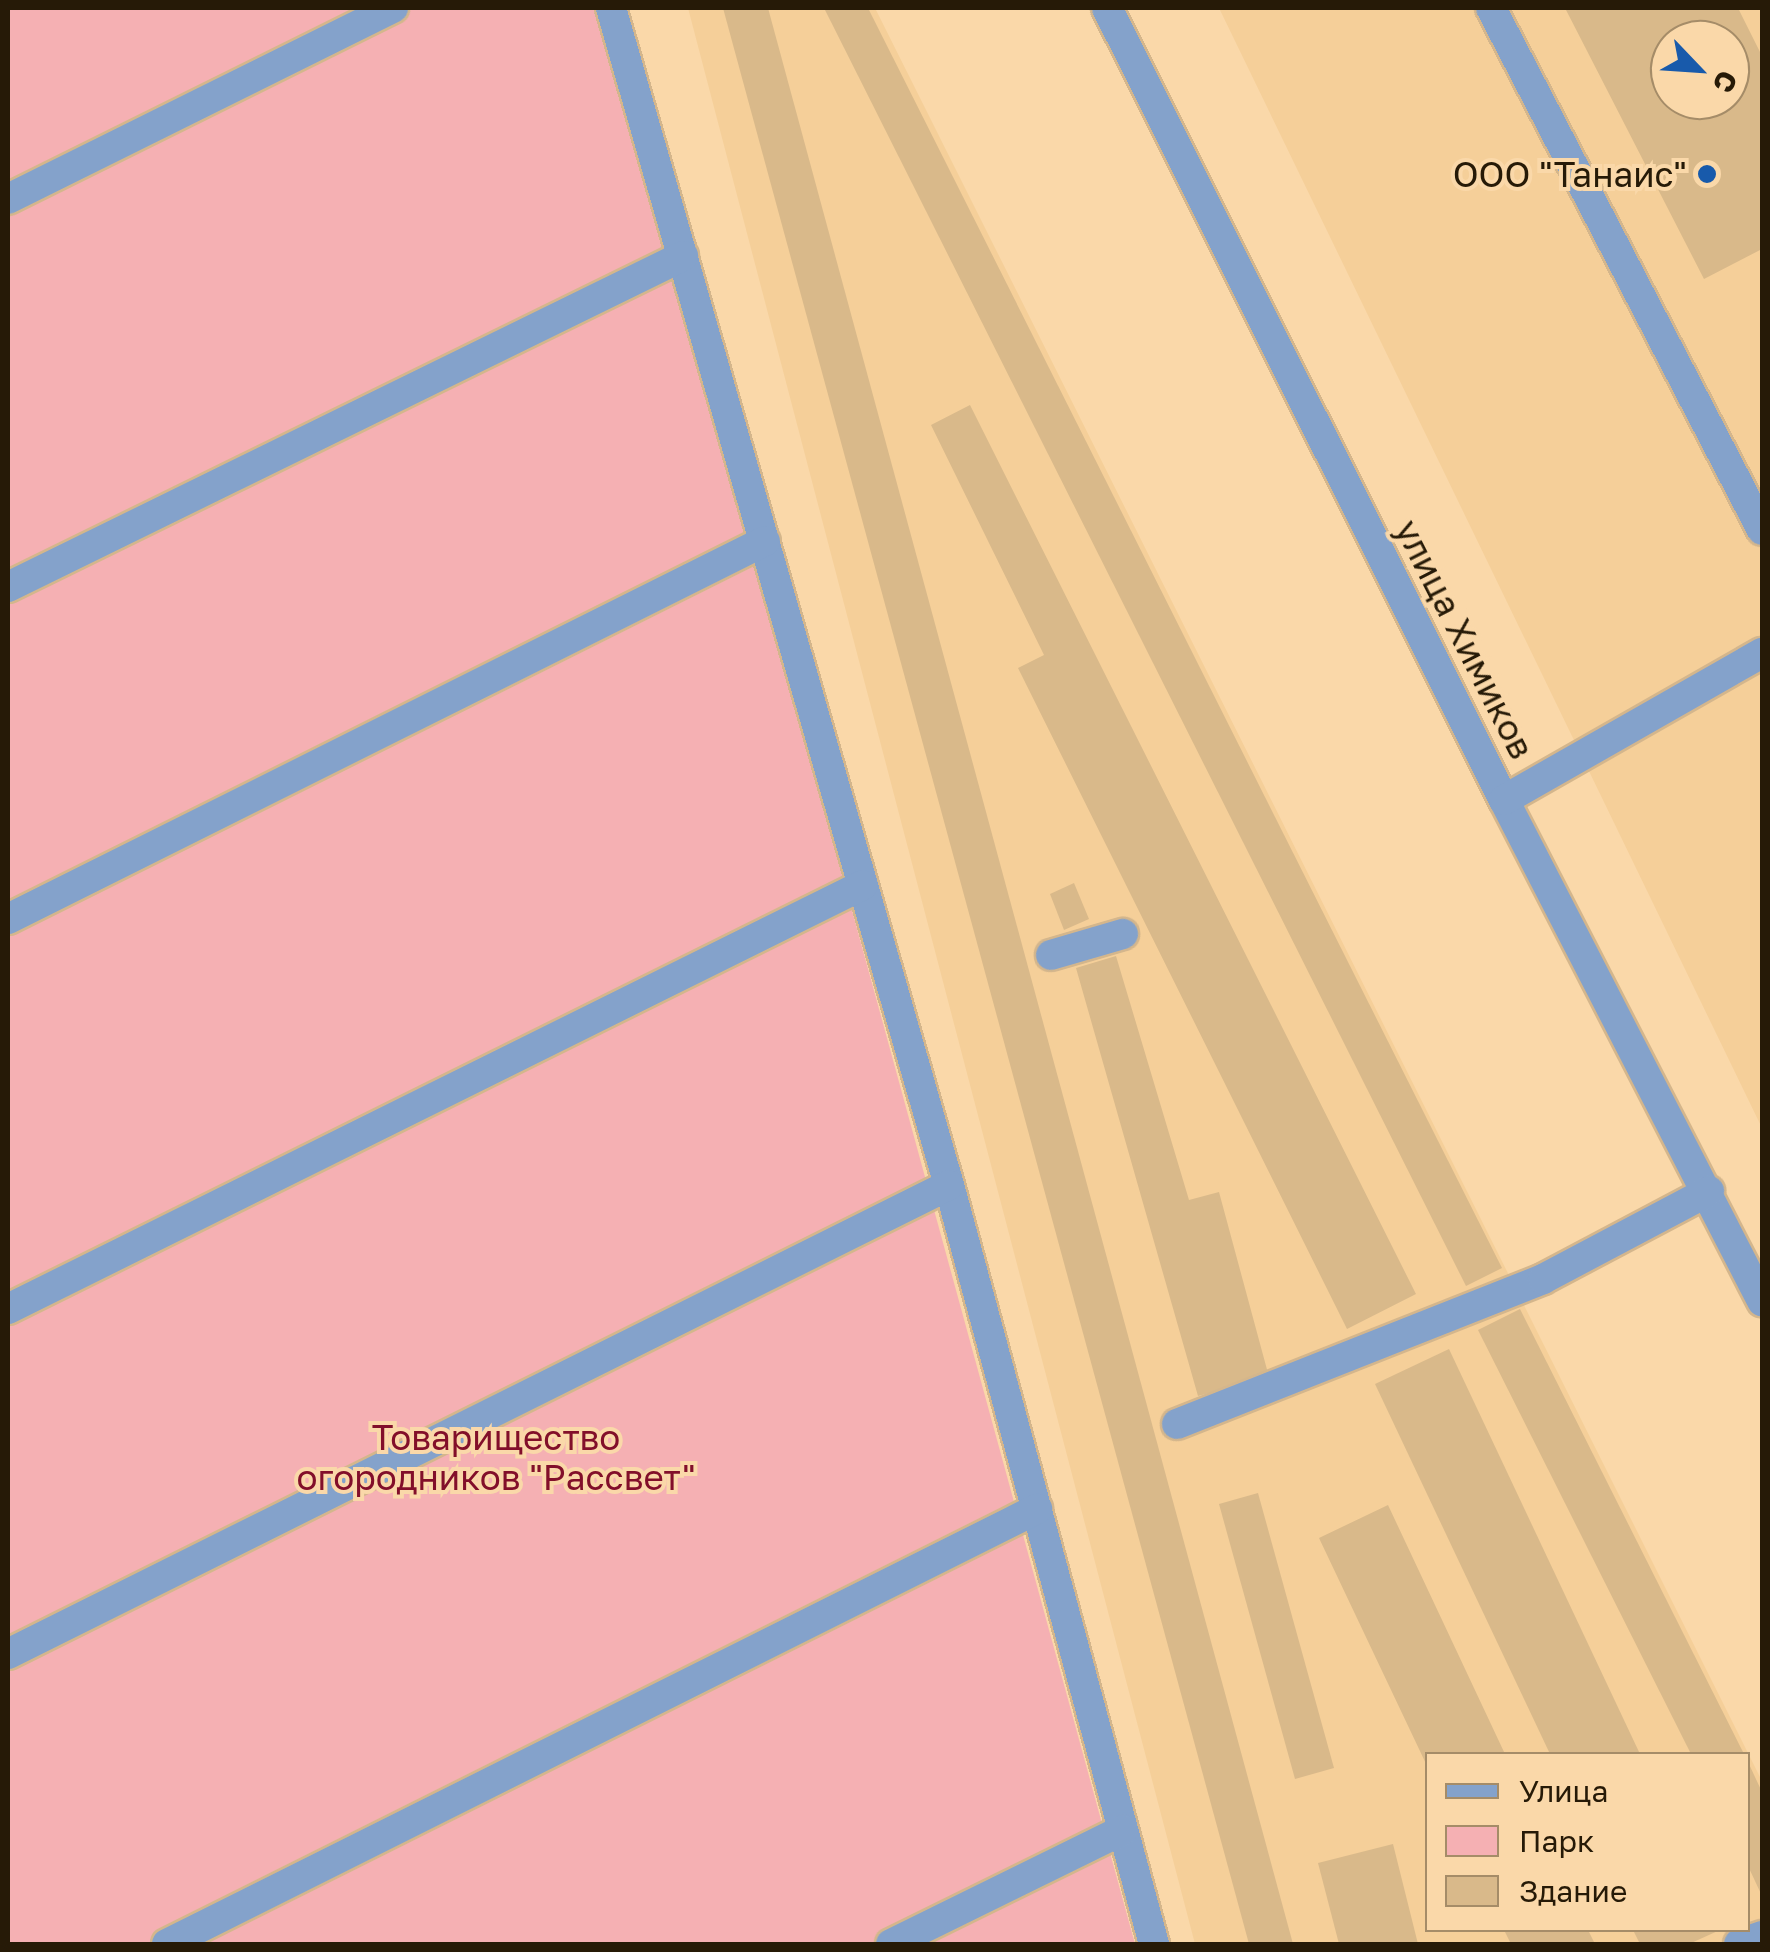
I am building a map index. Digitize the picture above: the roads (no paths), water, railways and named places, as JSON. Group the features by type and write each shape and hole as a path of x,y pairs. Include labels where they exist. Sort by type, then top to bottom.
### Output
{"street":[{"path":"8,199 393,8"},
{"path":"611,8 949,1184 1154,1944"},
{"name":"улица Химиков","path":"1107,8 1504,800 1762,1300"},
{"path":"1491,8 1762,530"},
{"path":"8,587 683,256"},
{"path":"8,919 765,541"},
{"path":"1504,800 1762,653"},
{"path":"8,1310 863,885"},
{"path":"1051,955 1124,934"},
{"path":"8,1654 949,1184"},
{"path":"1177,1424 1543,1279 1709,1191"},
{"path":"167,1944 1037,1509"},
{"path":"891,1944 1123,1830"},
{"path":"1739,1944 1762,1936"}],"place":[{"name":"ООО \"Танаис\"","path":"1707,174"}],"park label":[{"name":"Товарищество огородников \"Рассвет\"","path":"496,1457"}]}
